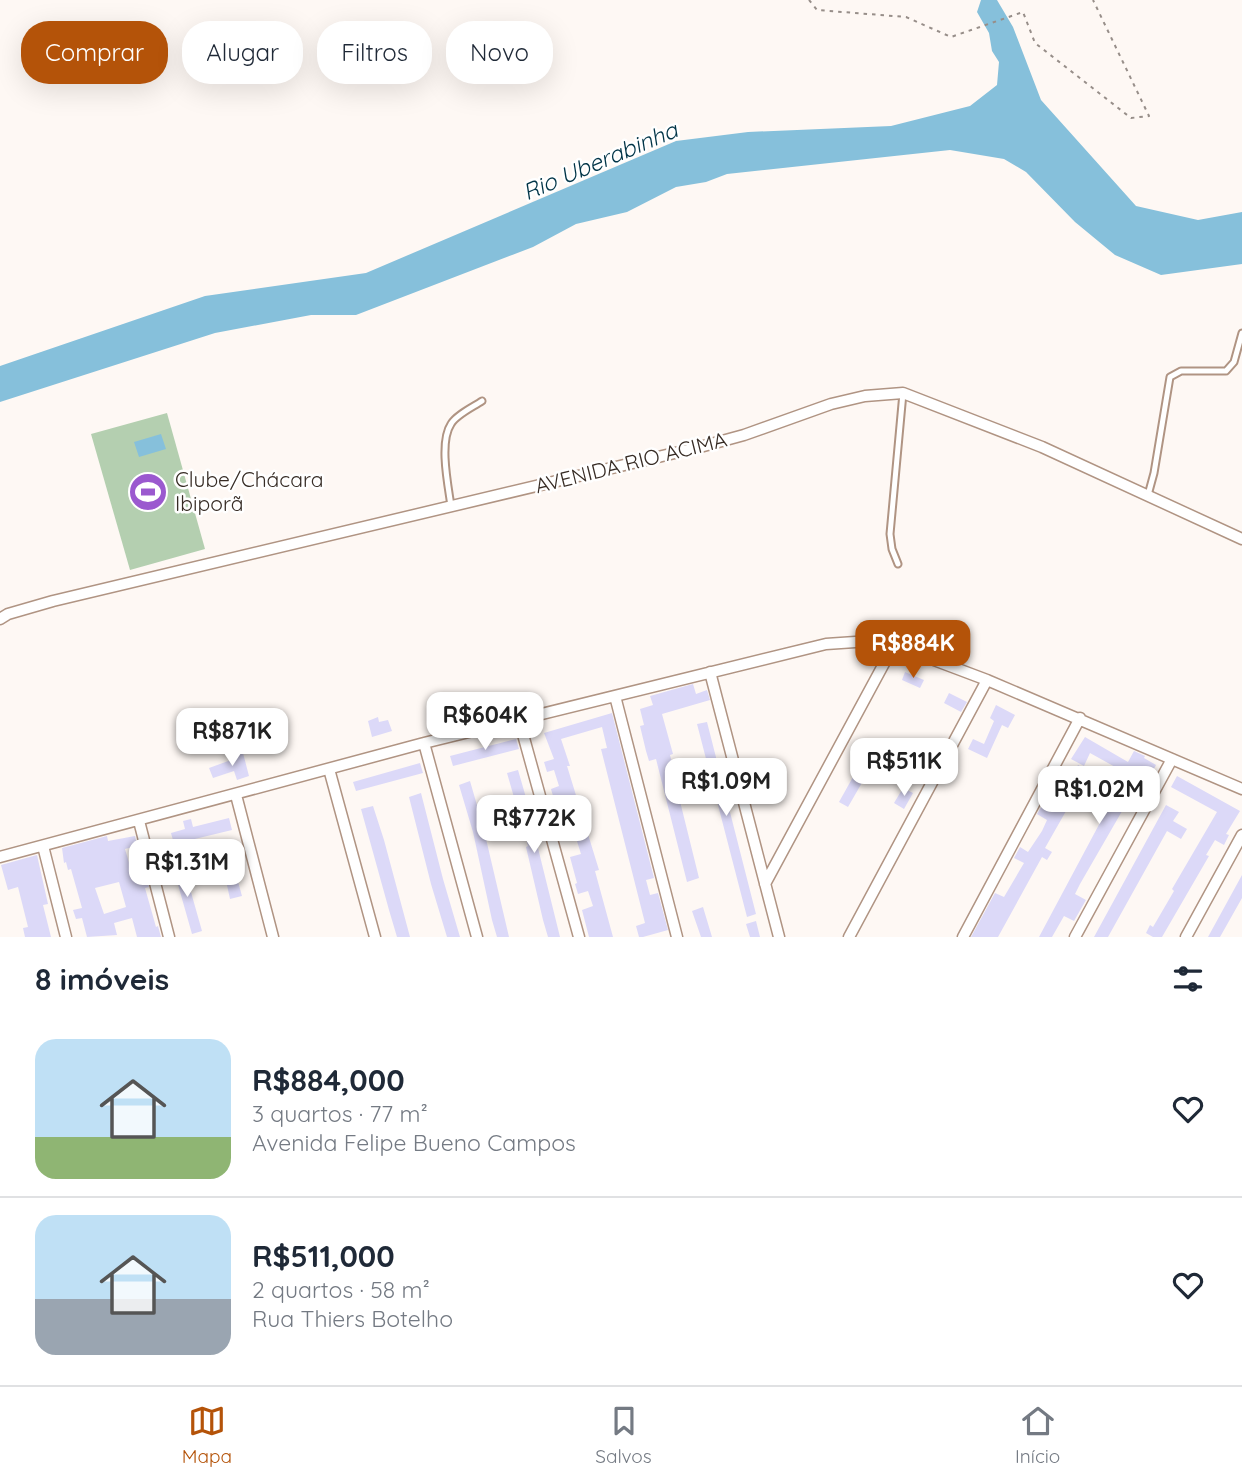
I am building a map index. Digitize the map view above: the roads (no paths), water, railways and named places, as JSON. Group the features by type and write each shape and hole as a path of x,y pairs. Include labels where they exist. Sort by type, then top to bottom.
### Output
{"street":[{"name":"AVENIDA RIO ACIMA","path":"0,619 8,614 53,601 699,447 744,435 831,404 865,396 903,393 1042,447 1242,538"},
{"path":"0,857 424,743 826,644 870,641 894,645 987,680 1242,789"},
{"path":"765,884 894,645"},
{"path":"710,672 779,937"},
{"path":"849,937 987,680"},
{"path":"615,696 677,937"},
{"path":"963,937 1080,718"},
{"path":"519,720 579,937"},
{"path":"424,743 477,937"},
{"path":"1075,937 1172,759"},
{"path":"329,769 375,937"},
{"path":"236,795 273,937"},
{"path":"139,821 169,937"},
{"path":"1186,937 1242,835"},
{"path":"43,846 66,937"}],"lane":[{"path":"1148,496 1170,377 1181,371 1226,371 1234,362 1242,333"},
{"path":"898,564 890,534 903,393"},
{"path":"451,506 446,435 451,422 482,401"}],"water":[{"path":"981,0 997,0 1013,27 1041,100 1136,206 1198,220 1242,212 1242,264 1161,275 1115,255 1075,222 1026,172 1004,159 950,150 727,174 706,182 676,187 627,212 576,224 533,247 356,315 311,315 215,333 0,402 0,366 205,296 366,273 676,141 748,132 891,126 970,106 997,85 999,62 992,51 989,33 977,12"},
{"path":"161,434 166,449 139,457 134,442"}],"place":[{"name":"Clube/Chácara Ibiporã","path":"148,492"}],"water label":[{"name":"Rio Uberabinha","path":"600,161"}]}
